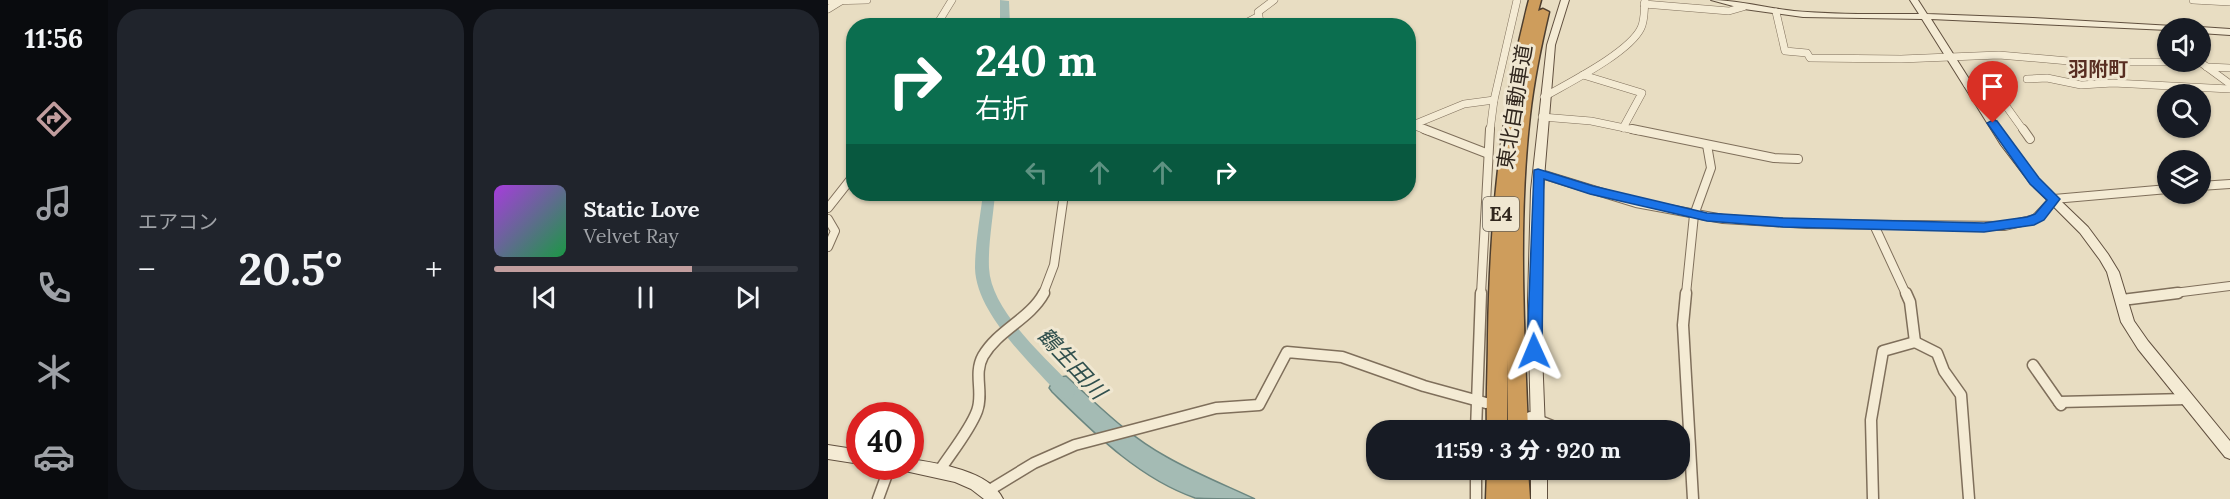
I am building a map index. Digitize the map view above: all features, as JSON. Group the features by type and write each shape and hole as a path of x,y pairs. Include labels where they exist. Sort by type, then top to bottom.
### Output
{"highway":[{"name":"東北自動車道","path":"1497,420 1502,198 1514,88 1535,0"},
{"name":"東北自動車道","path":"1518,420 1516,252 1520,150 1530,72 1546,0"},
{"path":"1497,480 1497,499"},
{"path":"1518,480 1519,499"}],"street":[{"path":"828,1 867,0"},
{"path":"941,18 952,0"},
{"path":"1257,17 1260,8 1274,0"},
{"path":"1478,420 1481,402 1486,153 1494,100 1517,0"},
{"path":"1535,420 1534,301 1538,173 1551,45 1564,0"},
{"path":"1715,0 1776,12 2039,19 2157,28"},
{"path":"1914,0 2024,168 2097,246 2113,272 2128,322 2134,332 2230,452"},
{"path":"2193,0 2230,2"},
{"path":"828,9 841,1"},
{"path":"1544,97 1611,56 1640,30 1645,2 1729,11 1743,7"},
{"path":"1776,12 1785,51 1807,52 1810,58 1999,55 2080,62 2157,62"},
{"path":"2211,31 2230,32"},
{"path":"2211,67 2230,68"},
{"path":"2211,70 2230,84"},
{"path":"1582,75 1642,93 1623,128"},
{"path":"2027,79 2043,76 2061,82 2083,85 2117,83 2182,90 2230,89"},
{"path":"1967,84 1991,85 2030,139"},
{"path":"1416,123 1464,104 1494,100"},
{"path":"1542,117 1591,121 1774,158 1798,159"},
{"path":"1416,127 1486,153"},
{"path":"1684,420 1683,325 1694,215 1710,177 1711,168 1707,145"},
{"path":"1538,173 1590,190 1694,215 1783,222 1874,225 1984,227 2030,221 2039,217 2054,199 2157,190"},
{"path":"2211,185 2230,184"},
{"path":"828,208 846,185"},
{"path":"940,470 973,421 979,404 978,368 988,348 1039,300 1048,287 1063,201"},
{"path":"828,219 835,231 828,247"},
{"path":"1874,225 1910,302 1915,342"},
{"path":"2122,300 2230,286"},
{"path":"1873,499 1870,420 1883,351 1915,342 1937,353 1944,371 1962,395 1961,417 1969,499"},
{"path":"924,468 959,475 991,495 1052,454 1216,408 1259,405 1287,352 1342,357 1481,402"},
{"path":"2033,365 2061,404 2187,399"},
{"path":"828,452 846,455"},
{"path":"878,499 885,480"},
{"path":"1476,480 1476,499"},
{"path":"1539,480 1539,499"},
{"path":"1689,480 1693,499"}],"water":[{"path":"1066,376 1139,440 1188,468 1255,499 1195,498 1155,479 1118,453 1052,392 1049,388 1054,378"}],"waterway":[{"name":"鶴生田川","path":"1004,1 1005,18"},
{"name":"鶴生田川","path":"988,201 982,269 989,299 1017,336 1067,392"}],"district":[{"name":"羽附町","path":"2098,69"}],"route":[{"path":"1534,351 1538,173 1590,190 1707,217 1783,222 1984,227 2030,221 2039,217 2054,199 2034,181 1993,123"}]}
